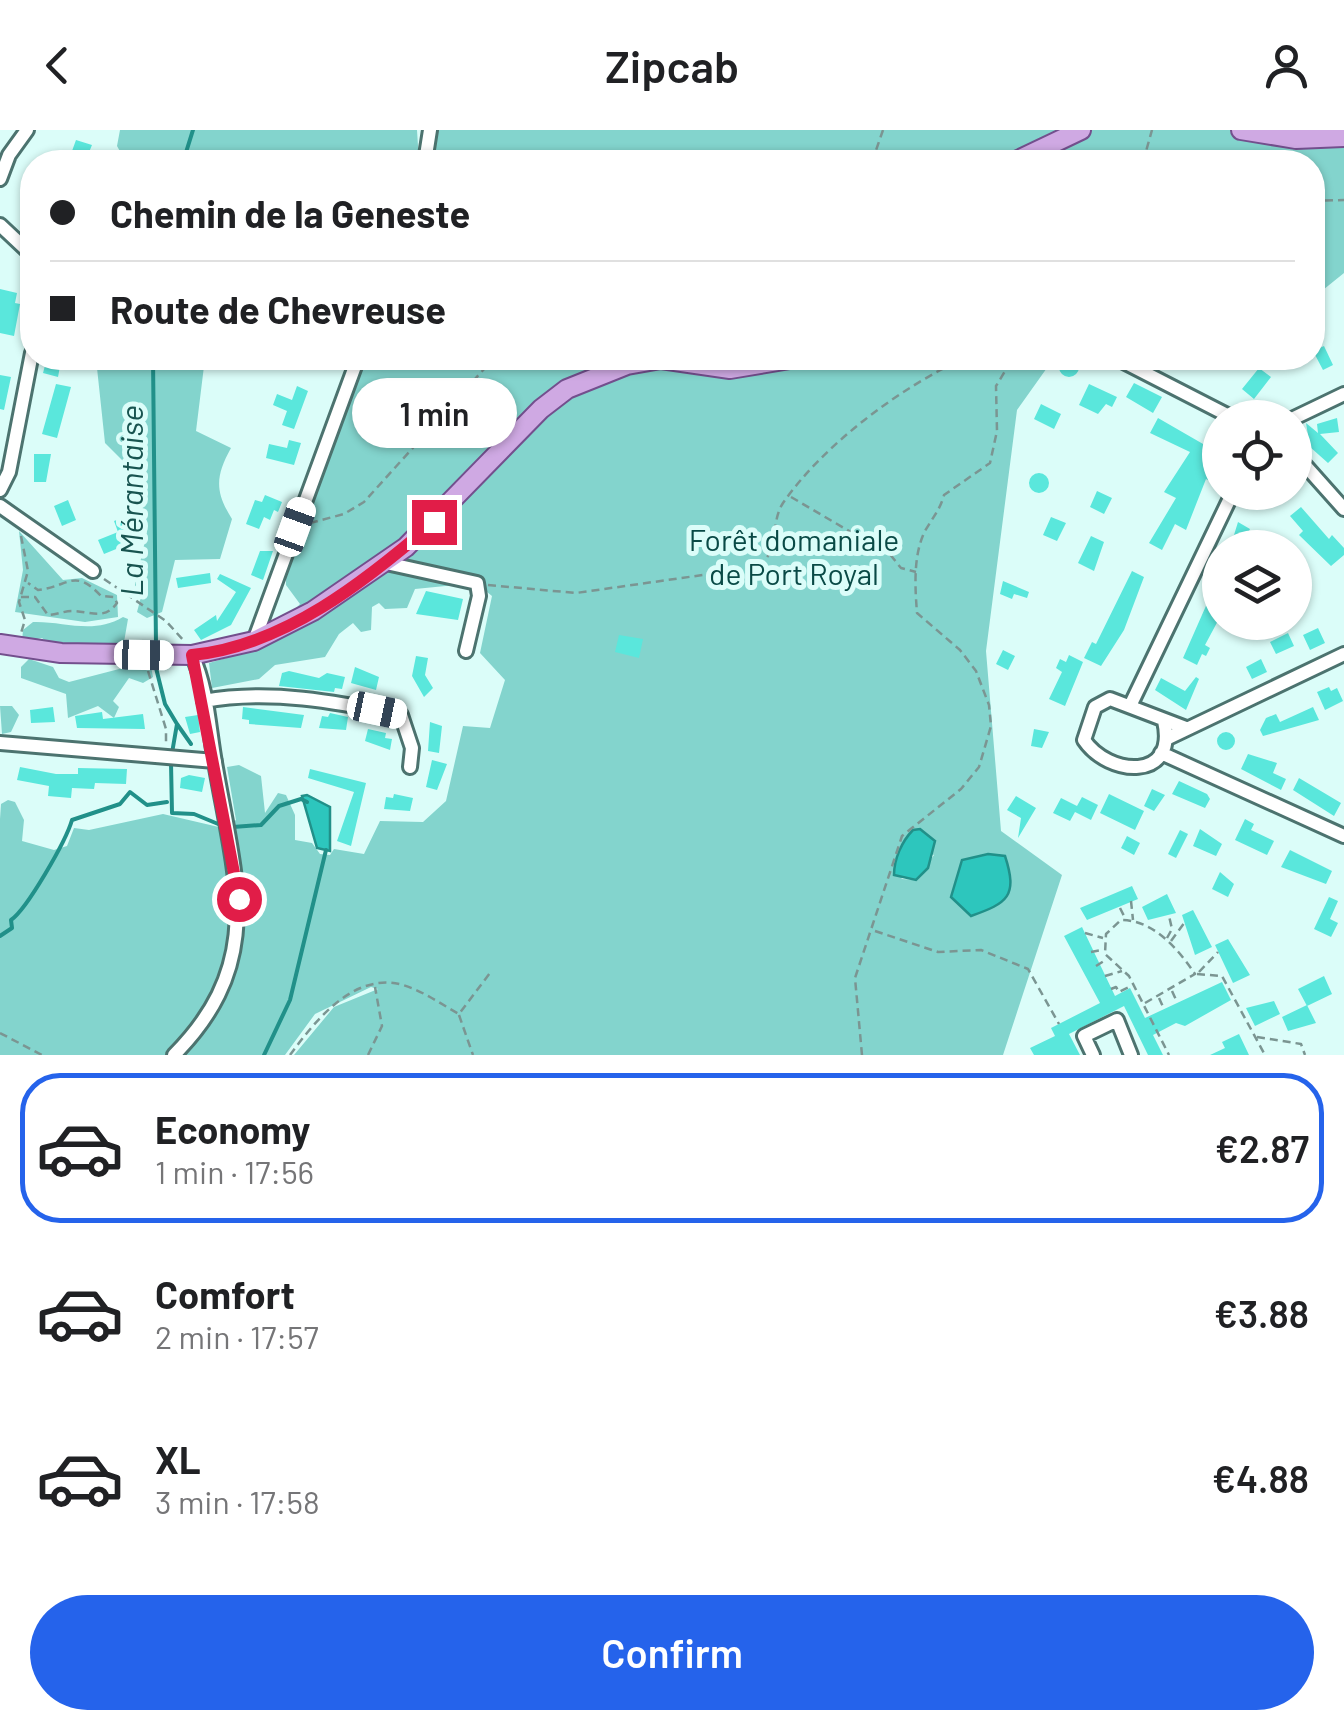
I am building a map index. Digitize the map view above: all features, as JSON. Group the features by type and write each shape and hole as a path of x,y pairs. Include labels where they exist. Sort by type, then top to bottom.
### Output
{"main road":[{"path":"1039,150 1081,130"},
{"path":"1241,130 1296,139 1344,137"},
{"path":"9,646 192,655 254,641 313,611 386,562 434,522 541,409 594,376 619,370"}],"street":[{"path":"0,179 8,155 27,130"},
{"path":"0,225 20,244"},
{"path":"0,490 8,472 28,370"},
{"path":"254,641 354,370"},
{"path":"1142,370 1202,402"},
{"path":"1312,409 1344,394"},
{"path":"1312,473 1344,509"},
{"path":"0,506 93,571"},
{"path":"1131,704 1223,510"},
{"path":"386,562 477,583 479,596 466,651"},
{"path":"1186,728 1131,704 1102,700 1084,730 1084,740 1090,749 1132,770 1156,761 1164,746 1186,728 1344,654"},
{"path":"174,1055 216,1003 234,962 240,920 204,701 192,655"},
{"path":"204,701 234,694 322,700 401,716 412,748 410,766"},
{"path":"1164,721 1164,746"},
{"path":"0,743 214,761"},
{"path":"1164,746 1344,836"},
{"path":"1093,1055 1084,1036 1117,1020 1132,1055"}],"path":[{"path":"295,527 344,514 364,502 483,370"},
{"path":"477,583 576,593 760,567 769,559 781,506 824,458 880,408 940,370"},
{"path":"862,1055 855,978 874,931 902,836 961,789 979,767 991,726 989,705 976,671 960,650 917,613 916,572 925,532 939,514 944,494 990,463 997,431 996,386 1006,370"},
{"path":"790,496 861,538 880,542 901,568 916,572"},
{"path":"9,646 25,620 21,597 28,582 20,520"},
{"path":"93,571 160,618 192,655"},
{"path":"35,597 48,615 73,611 96,615 108,613 118,604 114,596 100,596 89,584 76,580 38,590"},
{"path":"28,582 38,590"},
{"path":"35,597 38,590"},
{"path":"21,597 35,597"},
{"path":"148,672 172,757"},
{"path":"1131,901 1133,921"},
{"path":"1120,908 1126,920"},
{"path":"1168,941 1172,929 1169,916"},
{"path":"1169,1055 1145,1003 1104,950 1104,939 1116,922 1133,921 1168,941 1196,974 1222,976 1264,1054"},
{"path":"1168,941 1185,922"},
{"path":"874,931 938,952 981,950 1028,969 1059,1024"},
{"path":"1086,932 1104,939"},
{"path":"1091,952 1104,950"},
{"path":"1145,1003 1196,974 1218,952"},
{"path":"1096,966 1108,959"},
{"path":"1105,976 1124,971"},
{"path":"458,1014 490,973"},
{"path":"290,1055 316,1020 340,998 398,983 458,1014 473,1055"},
{"path":"368,1055 382,1026 375,986"},
{"path":"1111,989 1116,987 1118,992 1133,986"},
{"path":"1172,990 1177,1002"},
{"path":"1158,997 1164,1008"},
{"path":"0,1033 42,1055"},
{"path":"1256,1037 1302,1044 1305,1055"},
{"path":"1264,1054 1272,1042"}],"green space":[{"path":"120,130 417,130 418,150 119,150"},
{"path":"426,130 1344,130 1344,273 1325,288 1325,150 434,150"},
{"path":"97,370 204,370 196,431 231,448 219,484 222,501 232,519 220,559 175,560 162,612 147,618 137,612 141,597 135,585 147,532 141,502 125,499 124,462 105,443"},
{"name":"Forêt domaniale de Port Royal","path":"357,370 1045,370 1017,410 986,651 1001,831 1062,875 1003,1055 294,1055 334,1007 378,989 371,987 315,1014 285,1055 181,1055 222,1003 239,947 239,887 231,823 236,820 227,767 239,765 261,776 265,813 278,793 286,795 295,815 295,840 312,843 320,854 330,855 334,849 364,854 380,821 423,822 446,801 463,726 490,728 505,680 480,653 492,596 476,583 415,589 407,608 385,609 379,603 372,607 371,630 361,632 353,623 339,634 325,657 275,665 259,679 212,688 209,663 258,649 300,604 286,585 286,563","holes":["902,844 934,855 916,880 902,879 894,866"]},
{"path":"19,531 63,580 82,578 117,595 118,617 85,622 15,612 23,570"},
{"path":"128,619 124,642 105,650 99,643 49,644 42,638 22,642 23,630 33,622 90,626"},
{"path":"29,659 53,667 59,678 69,682 150,661 153,677 143,683 129,678 113,701 119,707 114,718 98,706 68,718 66,694 21,678 21,667"},
{"path":"0,706 12,706 19,715 11,732 2,734"},
{"path":"15,802 24,820 22,841 54,850 67,846 74,828 89,830 163,814 223,828 237,916 214,1001 171,1055 0,1055 0,819 1,804"}],"shaded area":[{"path":"302,796 330,807 330,851 317,848"},
{"path":"920,829 935,841 928,868 916,880 894,875 902,845 913,830"},
{"path":"988,854 1005,856 1010,889 994,907 971,916 951,897 962,860"}],"building":[{"path":"76,140 92,145 90,150 72,150"},
{"path":"0,289 17,293 15,303 20,304 14,336 0,333"},
{"path":"1325,348 1333,365 1325,369"},
{"path":"44,370 59,370 58,377 43,373"},
{"path":"1079,370 1073,377 1065,377 1059,371"},
{"path":"1257,370 1271,377 1254,399 1242,389"},
{"path":"0,375 11,377 4,410 0,409"},
{"path":"1134,383 1162,397 1153,413 1126,397"},
{"path":"56,384 71,387 57,438 42,434"},
{"path":"1089,384 1117,397 1112,407 1106,404 1098,414 1079,405"},
{"path":"297,386 308,391 294,429 282,425 287,411 273,405 277,394 292,400"},
{"path":"1041,404 1061,414 1054,429 1034,419"},
{"path":"1158,418 1202,443 1202,489 1186,530 1175,524 1162,550 1149,543 1176,498 1164,492 1190,452 1150,433"},
{"path":"1337,418 1339,432 1320,434 1338,453 1328,463 1312,449 1312,428 1318,433 1317,424"},
{"path":"289,440 301,443 294,465 266,458 269,444 287,448"},
{"path":"34,454 51,454 46,482 34,482"},
{"path":"1039,473 1049,483 1039,493 1029,483"},
{"path":"1097,491 1112,498 1104,514 1090,507"},
{"path":"265,495 282,502 278,512 274,510 270,520 264,517 259,529 246,524 255,500 262,502"},
{"path":"68,500 76,520 62,526 54,506"},
{"path":"1304,510 1329,539 1332,535 1344,548 1344,555 1331,566 1312,548 1312,530 1302,530 1290,516"},
{"path":"135,513 139,524 121,531 126,545 104,554 98,540 118,532 114,521"},
{"path":"1051,517 1066,523 1057,541 1043,535"},
{"path":"1238,522 1250,529 1250,530 1236,530"},
{"path":"1091,536 1104,542 1094,571 1078,563"},
{"path":"260,551 273,551 263,580 251,575"},
{"path":"1132,571 1144,577 1124,630 1101,666 1084,658 1092,642 1096,644"},
{"path":"210,573 211,583 178,588 176,578"},
{"path":"220,574 251,588 231,625 201,640 194,630 216,615 217,621 236,592 217,579"},
{"path":"1003,581 1029,592 1027,598 1014,594 1012,599 1000,594"},
{"path":"426,591 463,599 458,620 416,614"},
{"path":"1202,615 1202,640 1208,640 1205,645 1210,648 1197,665 1183,658"},
{"path":"1318,628 1325,643 1310,650 1305,640 1312,640 1312,631"},
{"path":"619,635 643,639 639,658 615,652"},
{"path":"1291,640 1294,646 1276,654 1270,642"},
{"path":"1003,650 1015,656 1008,670 996,664"},
{"path":"1069,655 1083,662 1065,706 1049,699 1062,672 1056,668 1060,659 1066,662"},
{"path":"416,656 428,658 425,675 433,688 424,697 412,676"},
{"path":"1261,659 1267,672 1252,679 1246,667"},
{"path":"355,667 379,677 376,690 351,683"},
{"path":"282,673 319,678 327,673 345,677 342,689 335,688 334,692 279,686"},
{"path":"1196,677 1199,679 1186,710 1155,690 1161,678 1185,691"},
{"path":"1329,687 1331,691 1337,688 1343,701 1325,710 1317,692"},
{"path":"53,707 55,722 31,723 30,710"},
{"path":"243,707 304,715 301,728 249,724 249,720 242,719"},
{"path":"1313,707 1319,720 1263,736 1260,730 1266,718 1276,714 1280,722"},
{"path":"102,712 103,719 143,714 145,729 77,728 75,716"},
{"path":"330,713 348,717 346,730 319,728 322,716 328,717"},
{"path":"198,715 200,732 190,734 185,717"},
{"path":"430,722 442,726 439,753 428,751"},
{"path":"368,729 386,733 385,738 392,739 390,750 365,741"},
{"path":"1034,729 1049,732 1042,748 1031,746"},
{"path":"1226,732 1235,741 1226,750 1217,741"},
{"path":"1248,754 1277,763 1273,773 1286,779 1281,790 1241,769"},
{"path":"432,760 447,764 437,790 426,787"},
{"path":"20,767 56,774 78,774 78,768 127,769 126,784 95,783 94,789 72,788 71,798 48,796 49,786 17,780"},
{"path":"310,769 366,783 351,846 337,841 354,792 308,778"},
{"path":"181,778 205,778 202,792 180,788"},
{"path":"1299,778 1341,803 1334,816 1293,790"},
{"path":"1179,781 1207,794 1210,799 1205,808 1172,794"},
{"path":"1152,789 1165,795 1154,811 1144,806"},
{"path":"394,794 413,798 410,811 384,809 386,797 393,798"},
{"path":"1109,794 1144,811 1135,830 1100,813"},
{"path":"1016,796 1036,808 1018,838 1021,818 1007,810"},
{"path":"1082,797 1098,805 1091,820 1075,812 1070,821 1053,813 1061,798 1077,806"},
{"path":"1245,819 1254,824 1251,830 1274,841 1267,855 1235,840"},
{"path":"1200,829 1222,844 1216,856 1193,846"},
{"path":"1180,830 1188,834 1176,858 1168,854"},
{"path":"1127,836 1140,843 1134,855 1121,848"},
{"path":"1290,850 1332,871 1326,884 1281,867"},
{"path":"1220,872 1234,884 1228,897 1212,889"},
{"path":"1132,886 1138,899 1087,920 1080,908"},
{"path":"1167,894 1176,913 1148,920 1142,907"},
{"path":"1329,897 1338,901 1330,919 1338,923 1331,937 1314,929"},
{"path":"1193,910 1212,947 1195,955 1182,915"},
{"path":"1082,927 1115,996 1130,988 1145,1018 1222,982 1231,1000 1185,1026 1176,1023 1153,1035 1163,1055 1148,1055 1124,1006 1069,1034 1080,1055 1034,1055 1030,1048 1055,1036 1051,1028 1100,1003 1064,936"},
{"path":"1228,939 1250,975 1233,983 1215,945"},
{"path":"1324,976 1332,994 1307,1006 1298,989"},
{"path":"1274,1001 1280,1014 1255,1026 1246,1008"},
{"path":"1307,1005 1316,1023 1288,1031 1282,1017"},
{"path":"1239,1034 1249,1055 1210,1055 1225,1048 1222,1042"}],"waterway":[{"name":"La Mérantaise","path":"187,150 193,130"},
{"name":"La Mérantaise","path":"153,370 156,645"},
{"name":"La Mérantaise","path":"156,668 165,704 177,724 172,753"},
{"path":"177,724 191,744"},
{"name":"La Mérantaise","path":"171,763 172,813 194,814 223,826"},
{"name":"La Mérantaise","path":"0,936 12,928 11,920 45,874 72,820 120,804 130,792 147,805 167,802"},
{"name":"La Mérantaise","path":"233,827 261,825 279,806 301,799 307,802"},
{"name":"La Mérantaise","path":"264,1055 290,1000 326,850"}],"route":[{"path":"239,899 197,664 192,655 254,641 313,611 358,583 434,522"}]}
